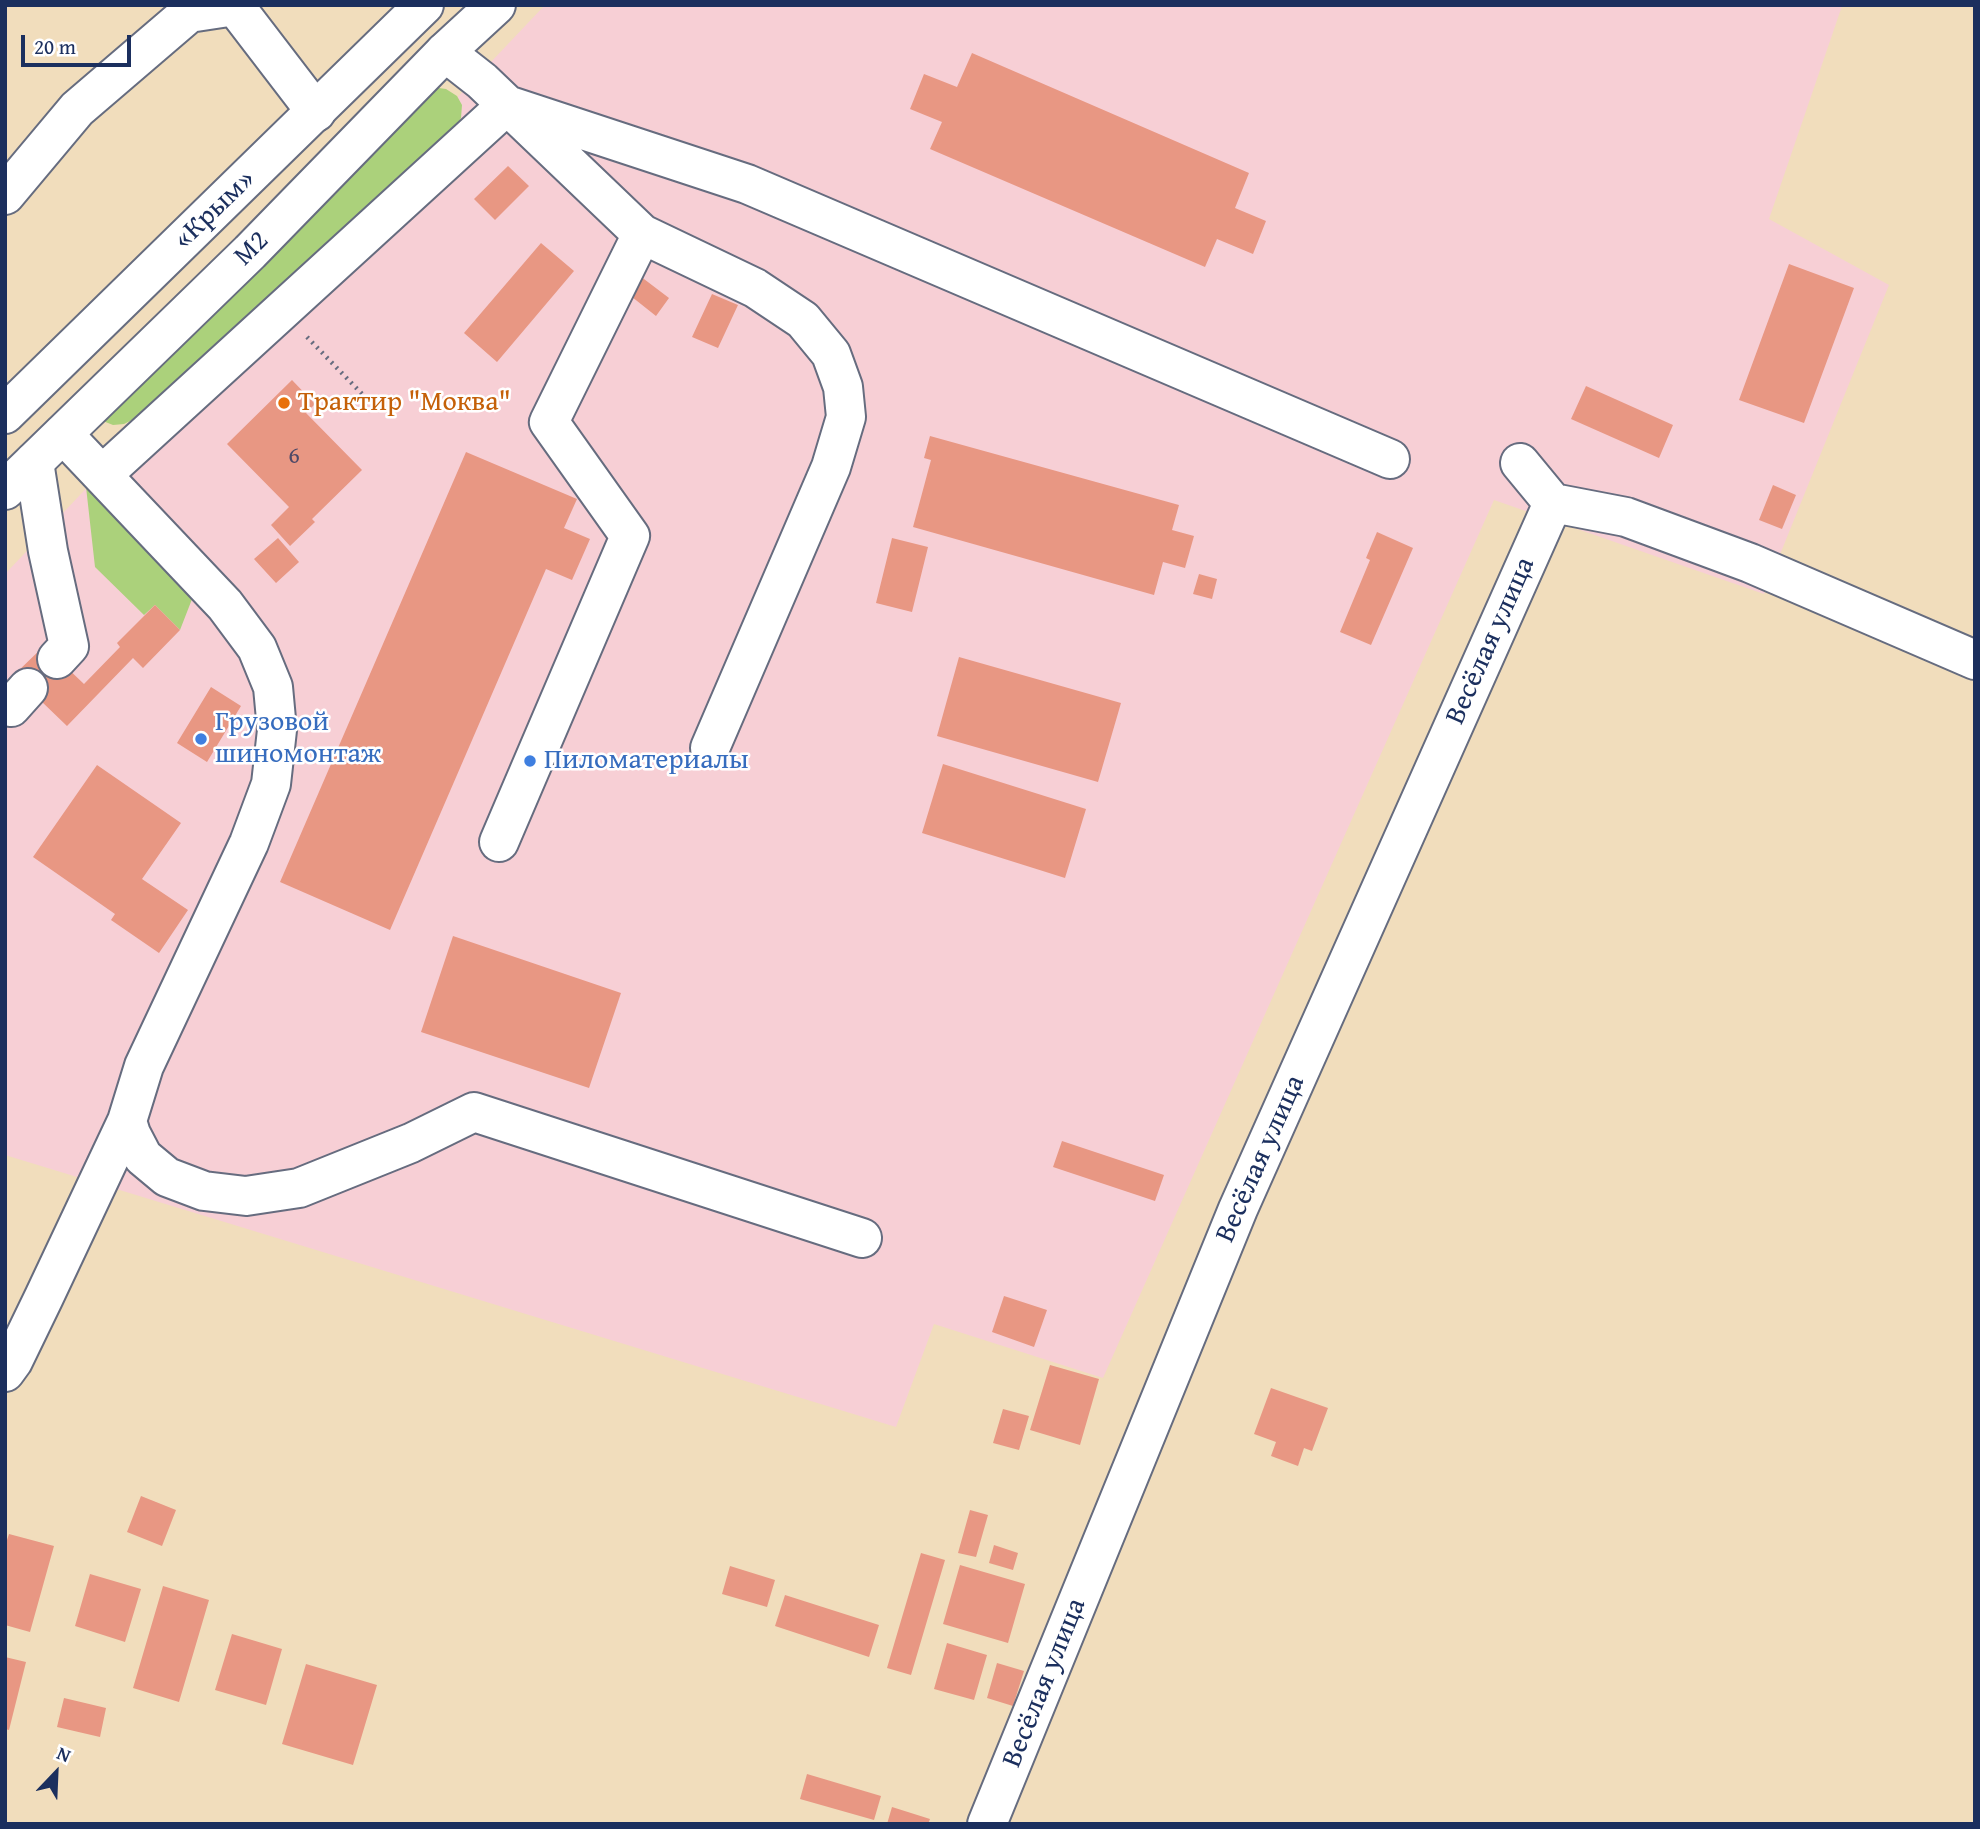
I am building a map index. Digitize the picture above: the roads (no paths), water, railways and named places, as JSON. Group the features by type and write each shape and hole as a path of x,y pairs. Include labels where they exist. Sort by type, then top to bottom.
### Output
{"main road":[{"name":"«Крым»","path":"5,414 424,5"},
{"name":"М2","path":"5,489 250,252 445,52 496,5"},
{"path":"5,195 77,109 188,13 235,6 316,112"},
{"path":"445,52 495,93 642,233 755,288 803,320 831,354 843,387 846,417 831,467 710,748"},
{"path":"102,475 282,311 495,93"},
{"path":"495,93 747,184 1390,459"},
{"path":"499,842 630,536 549,422 642,233"},
{"path":"5,1372 13,1362 127,1121 144,1066 249,843 271,784 277,730 273,687 257,648 225,605 63,433"},
{"path":"34,462 48,551 69,646 57,659"},
{"path":"1520,463 1553,503 1626,517 1750,563 1975,660"},
{"name":"Весёлая улица","path":"987,1824 1238,1209 1553,503"},
{"path":"127,1121 143,1157 167,1177 204,1191 246,1196 299,1188 411,1143 474,1112 862,1238"}],"place":[{"name":"Трактир \"Моква\"","path":"284,403"},
{"name":"Грузовой шиномонтаж","path":"201,739"},
{"name":"Пиломатериалы","path":"530,761"}]}
